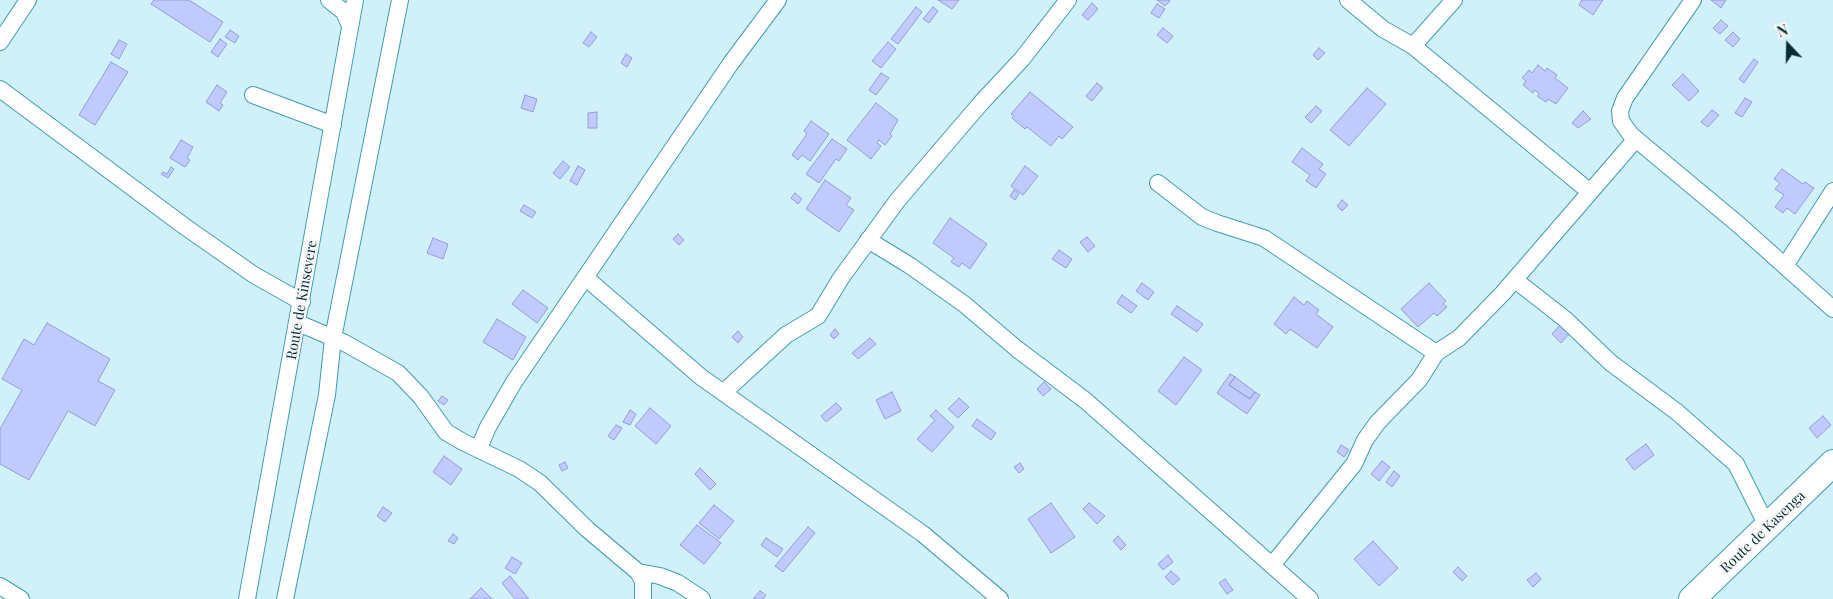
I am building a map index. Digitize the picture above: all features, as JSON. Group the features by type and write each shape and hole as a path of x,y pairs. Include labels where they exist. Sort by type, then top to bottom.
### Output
{"highway":[{"name":"Route de Kasenga","path":"1692,599 1833,464"}],"street":[{"path":"0,42 28,0"},
{"path":"329,0 344,12 350,26"},
{"name":"Route de Kinsevere","path":"248,599 355,0"},
{"path":"285,599 327,395 333,338 400,0"},
{"path":"479,448 488,427 514,382 732,63 778,0"},
{"path":"724,392 786,335 801,324 818,316 841,278 897,200 1022,59 1068,0"},
{"path":"1348,0 1383,29 1413,46 1590,192"},
{"path":"1413,46 1454,0"},
{"path":"1693,0 1636,80 1621,106 1621,121 1636,139 1833,309"},
{"path":"0,89 184,226 254,275 302,302"},
{"path":"253,95 333,125"},
{"path":"1273,564 1354,464 1365,440 1378,422 1419,380 1436,353 1459,338 1515,280 1636,139"},
{"path":"1158,183 1202,217 1217,224 1264,238 1436,353"},
{"path":"1785,266 1833,192"},
{"path":"868,240 909,265 964,304 1017,349 1086,401 1273,564 1310,599"},
{"path":"586,278 701,377 783,437 923,534 1000,599"},
{"path":"1515,280 1564,319 1611,362 1677,412 1736,464 1768,528"},
{"path":"298,323 333,338 398,373 421,397 446,432 519,469 540,483 587,528 638,572 643,581 643,599"},
{"path":"638,572 660,576 678,584 702,599"},
{"path":"0,586 21,599"}],"building":[{"path":"154,0 189,0 223,22 210,42 151,4"},
{"path":"938,0 959,0 952,9"},
{"path":"1157,0 1169,0 1170,1 1165,6"},
{"path":"1582,0 1603,0 1593,15 1579,5"},
{"path":"1711,0 1726,0 1721,8"},
{"path":"1092,3 1098,9 1088,20 1082,15"},
{"path":"1157,4 1165,9 1159,18 1151,13"},
{"path":"916,7 922,12 898,44 891,39"},
{"path":"933,7 938,11 929,23 923,19"},
{"path":"1721,20 1728,26 1720,34 1713,28"},
{"path":"1163,28 1173,36 1167,43 1157,35"},
{"path":"230,30 239,36 235,43 225,37"},
{"path":"591,32 597,37 589,47 583,43"},
{"path":"1733,32 1740,39 1733,47 1725,40"},
{"path":"220,39 227,44 218,57 211,52"},
{"path":"119,40 127,44 119,59 111,54"},
{"path":"888,42 896,49 881,68 872,61"},
{"path":"1319,48 1325,53 1318,60 1313,55"},
{"path":"626,54 632,58 627,67 621,63"},
{"path":"1754,59 1758,62 1744,83 1739,79"},
{"path":"111,62 128,72 95,125 79,115"},
{"path":"1538,65 1545,71 1547,68 1557,75 1555,78 1568,88 1556,104 1548,99 1546,102 1537,96 1539,94 1535,90 1533,93 1523,85 1526,81 1522,78 1529,70 1532,73"},
{"path":"881,73 889,78 876,95 869,90"},
{"path":"1683,74 1699,91 1689,101 1672,85"},
{"path":"1097,83 1103,88 1092,101 1086,96"},
{"path":"217,85 227,92 220,103 223,105 219,111 206,102"},
{"path":"1367,88 1386,104 1349,146 1330,130"},
{"path":"1030,92 1073,127 1062,139 1059,136 1051,146 1012,118 1014,116 1011,114"},
{"path":"525,95 537,99 533,112 521,108"},
{"path":"1745,98 1752,102 1742,117 1735,113"},
{"path":"876,103 898,120 890,134 892,136 885,145 879,140 877,143 881,146 871,159 847,140"},
{"path":"1316,106 1322,111 1311,123 1305,117"},
{"path":"1712,110 1719,115 1708,127 1701,122"},
{"path":"1583,111 1591,119 1578,128 1572,123"},
{"path":"597,112 597,128 588,128 588,113"},
{"path":"811,121 829,134 810,161 802,155 798,160 792,155 807,134 804,131"},
{"path":"832,139 847,149 839,161 836,159 819,183 806,174"},
{"path":"181,140 193,147 187,158 190,160 185,167 170,158"},
{"path":"1302,148 1323,164 1319,169 1326,174 1316,188 1306,181 1310,175 1292,162"},
{"path":"563,161 570,167 560,179 553,173"},
{"path":"578,166 585,170 577,185 570,181"},
{"path":"1025,166 1038,176 1023,195 1011,186"},
{"path":"171,167 174,169 168,178 161,174 163,172 167,174"},
{"path":"1782,169 1803,184 1805,182 1814,188 1795,214 1787,208 1783,213 1775,207 1784,195 1775,189 1780,183 1774,179"},
{"path":"825,180 851,198 846,205 854,210 839,232 806,209"},
{"path":"1014,190 1019,194 1015,200 1010,196"},
{"path":"795,193 802,199 798,204 791,198"},
{"path":"1342,200 1348,205 1342,211 1337,206"},
{"path":"524,205 536,212 532,218 520,211"},
{"path":"950,218 987,244 970,269 962,263 959,267 951,262 954,258 933,243"},
{"path":"678,234 684,240 679,245 673,239"},
{"path":"1087,237 1095,246 1088,252 1080,242"},
{"path":"433,238 448,244 443,259 427,253"},
{"path":"1059,250 1072,259 1066,268 1052,259"},
{"path":"1142,283 1154,292 1148,300 1136,291"},
{"path":"1429,283 1446,301 1443,304 1447,307 1437,316 1434,313 1418,327 1401,309"},
{"path":"523,290 548,308 537,323 512,304"},
{"path":"1122,295 1137,306 1131,313 1117,303"},
{"path":"1294,297 1304,305 1307,301 1319,310 1316,314 1333,327 1317,348 1290,329 1286,334 1274,324"},
{"path":"1177,306 1203,324 1197,332 1171,314"},
{"path":"497,319 526,337 513,360 483,342"},
{"path":"47,323 110,359 98,381 115,390 95,426 68,411 29,480 0,464 0,429 22,390 2,379 24,339 34,345"},
{"path":"1561,324 1570,333 1561,343 1552,334"},
{"path":"835,329 839,334 834,339 830,335"},
{"path":"738,331 743,337 738,343 732,337"},
{"path":"870,338 876,344 858,359 852,353"},
{"path":"1184,357 1202,370 1176,405 1158,391"},
{"path":"1230,374 1235,377 1229,385 1250,399 1255,392 1260,395 1247,414 1217,393"},
{"path":"1235,377 1255,392 1250,399 1229,385"},
{"path":"1044,382 1051,389 1043,396 1037,389"},
{"path":"892,392 901,411 885,419 876,400"},
{"path":"442,396 448,400 444,405 438,401"},
{"path":"959,398 969,407 958,418 948,409"},
{"path":"836,403 842,409 826,422 821,416"},
{"path":"650,408 671,426 656,444 635,426"},
{"path":"630,410 636,414 630,425 623,422"},
{"path":"936,410 954,427 932,452 917,439 935,420 930,416"},
{"path":"1823,416 1831,425 1817,438 1809,428"},
{"path":"977,419 996,433 991,440 972,426"},
{"path":"616,425 622,428 614,440 608,436"},
{"path":"1646,444 1654,455 1634,470 1626,459"},
{"path":"1341,445 1349,450 1344,457 1337,452"},
{"path":"444,456 462,469 451,485 433,472"},
{"path":"1382,461 1390,467 1379,481 1371,474"},
{"path":"565,462 568,468 562,471 559,465"},
{"path":"1020,463 1024,469 1019,473 1014,467"},
{"path":"700,468 716,484 710,490 695,474"},
{"path":"1394,471 1400,476 1392,487 1386,482"},
{"path":"1051,503 1075,537 1051,553 1028,519"},
{"path":"1089,503 1105,516 1097,524 1083,509"},
{"path":"714,505 734,521 719,539 699,523"},
{"path":"383,507 392,513 385,522 377,516"},
{"path":"697,525 721,543 704,564 680,545"},
{"path":"808,527 815,533 783,572 775,566"},
{"path":"453,534 458,538 454,544 448,541"},
{"path":"1118,536 1126,545 1121,550 1113,541"},
{"path":"766,538 783,549 777,557 761,545"},
{"path":"1373,541 1398,568 1379,586 1354,559"},
{"path":"1168,555 1173,562 1163,570 1158,564"},
{"path":"512,557 522,563 515,574 505,568"},
{"path":"1458,567 1467,576 1462,581 1453,572"},
{"path":"1171,571 1180,579 1173,585 1165,577"},
{"path":"1536,573 1541,579 1533,587 1527,580"},
{"path":"510,576 529,599 515,599 502,583"},
{"path":"1225,579 1233,590 1227,594 1219,583"},
{"path":"481,588 492,599 470,599"},
{"path":"760,591 766,595 763,599 753,599"}]}
